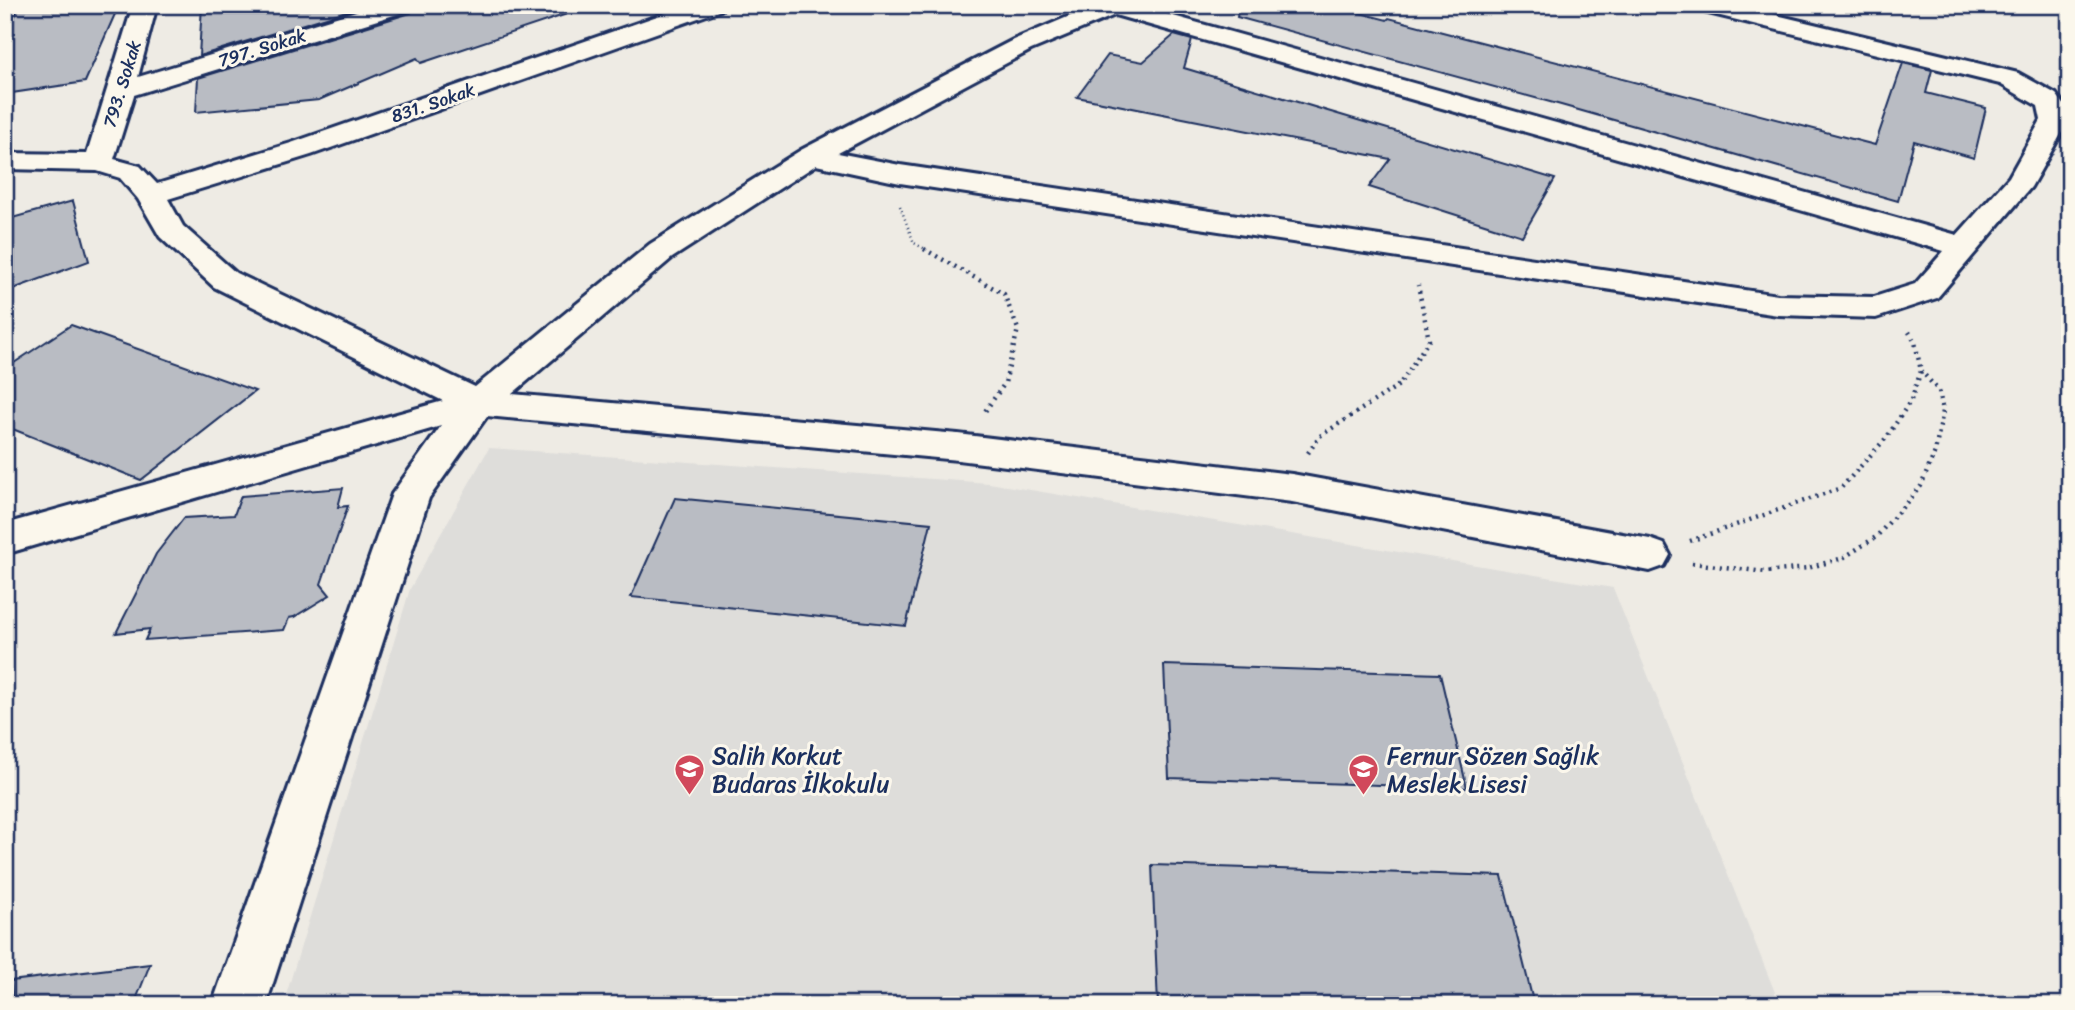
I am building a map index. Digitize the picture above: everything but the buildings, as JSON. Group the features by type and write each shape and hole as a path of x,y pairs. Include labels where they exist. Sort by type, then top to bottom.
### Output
{"street":[{"name":"793. Sokak","path":"98,163 122,90 145,5"},
{"name":"797. Sokak","path":"122,90 402,5"},
{"name":"831. Sokak","path":"151,195 301,149 713,5"},
{"path":"811,156 900,174 1778,305 1876,309 1926,291 2021,181 2055,120 2053,107 2048,100 2025,85 1991,73 1704,5"},
{"path":"239,1005 411,494 478,403 660,251 811,156 1022,46 1115,6 1965,247"},
{"path":"5,161 98,163 130,172 151,195 171,231 225,279 478,403 958,447 1292,488 1650,555"},
{"path":"5,539 478,403"}],"path":[{"path":"900,174 898,201 914,243 1004,294 1018,329 1005,383 958,447"},
{"path":"1292,488 1296,471 1320,436 1399,386 1429,340 1412,249"},
{"path":"1650,555 1841,488 1887,437 1911,400 1921,371 1915,342 1891,303"},
{"path":"1650,555 1711,567 1765,572 1808,568 1843,558 1876,537 1921,485 1935,452 1944,411 1940,391 1921,371"}],"shaded area":[{"path":"489,448 989,483 1613,588 1780,1005 283,1005 410,589"}],"place":[{"name":"Salih Korkut Budaras İlkokulu","path":"689,797"},
{"name":"Fernur Sözen Sağlık Meslek Lisesi","path":"1364,797"}]}
